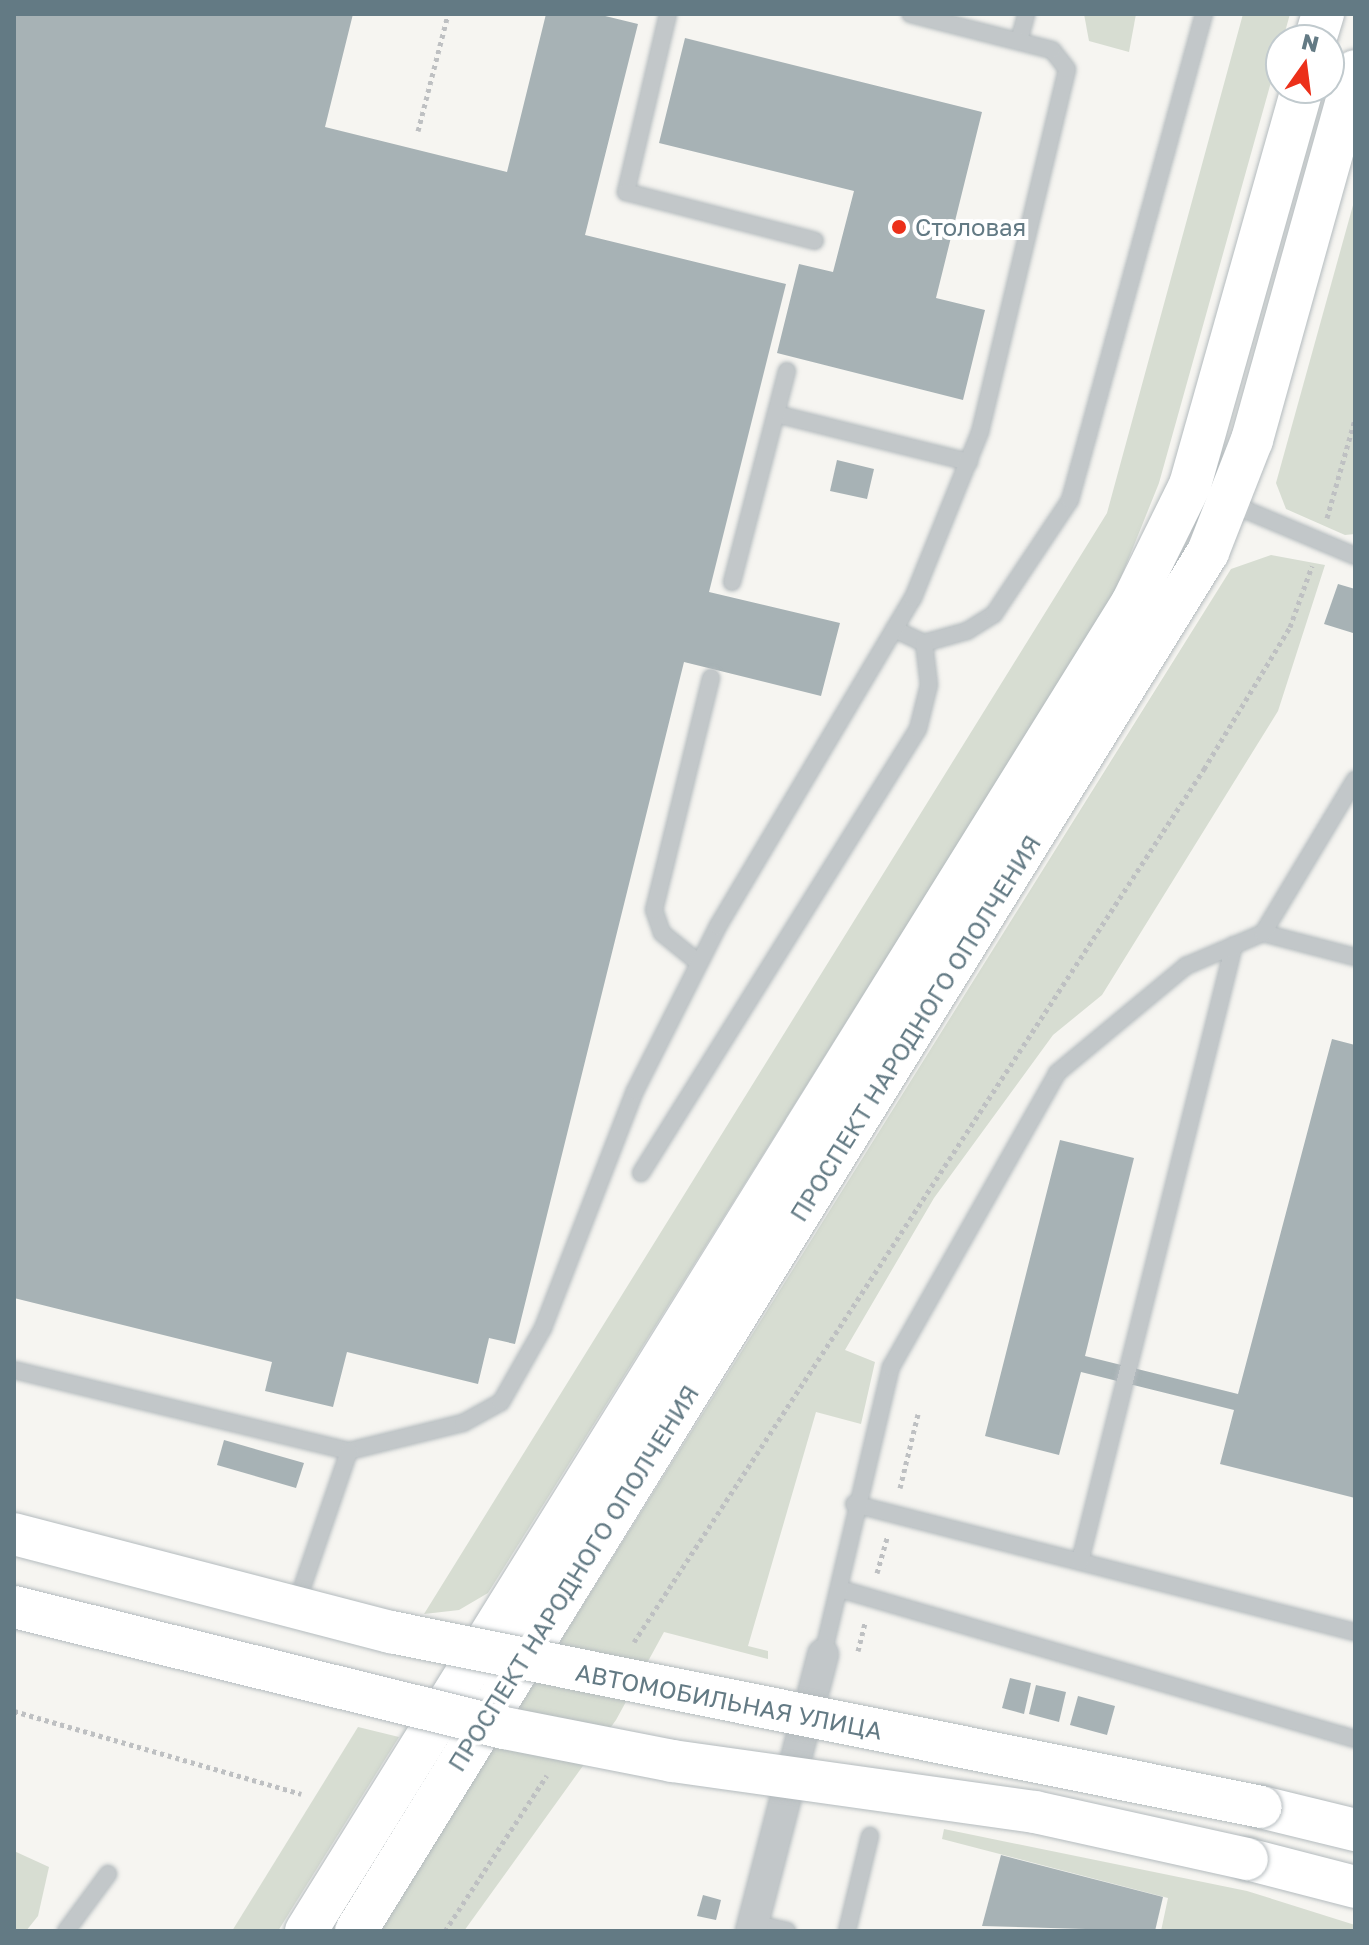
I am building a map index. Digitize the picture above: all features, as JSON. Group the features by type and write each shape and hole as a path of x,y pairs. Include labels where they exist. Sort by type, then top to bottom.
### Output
{"main road":[{"name":"ПРОСПЕКТ НАРОДНОГО ОПОЛЧЕНИЯ","path":"356,1931 517,1666 1170,621 1229,503 1355,71"},
{"name":"ПРОСПЕКТ НАРОДНОГО ОПОЛЧЕНИЯ","path":"306,1931 1068,711 1175,521 1297,104"},
{"name":"АВТОМОБИЛЬНАЯ УЛИЦА","path":"14,1534 576,1673 1261,1807 1355,1830"},
{"path":"14,1607 504,1728 672,1761 1035,1812 1247,1859 1355,1887"}],"street":[{"path":"14,1540 517,1666"},
{"path":"752,1927 823,1654"}],"lane":[{"path":"668,14 626,192 815,241"},
{"path":"14,1370 349,1451 463,1423 501,1402 543,1328 635,1091 699,963 894,629 969,462 1065,95 1067,69 1052,50 911,14"},
{"path":"1019,41 1026,14"},
{"path":"894,629 924,643 967,631 994,614 1070,500 1204,14"},
{"path":"732,582 787,371"},
{"path":"776,414 969,462"},
{"path":"1229,503 1320,544 1355,556"},
{"path":"641,1173 918,729 929,685 924,643"},
{"path":"699,963 662,933 654,910 711,678"},
{"path":"823,1654 840,1589 854,1504 891,1367 1057,1073 1186,966 1263,933 1355,780"},
{"path":"1263,933 1355,957"},
{"path":"1080,1561 1234,945"},
{"path":"295,1610 349,1451"},
{"path":"854,1504 1355,1632"},
{"path":"840,1589 1355,1739"},
{"path":"847,1931 870,1836"},
{"path":"66,1931 108,1874"},
{"path":"752,1927 787,1931"}],"path":[{"path":"418,131 448,14"},
{"path":"624,1657 1196,781 1290,627 1320,544 1355,419"},
{"path":"14,1711 301,1794"},
{"path":"445,1931 557,1760"}],"shaded area":[{"path":"1084,14 1136,14 1129,52 1089,41"},
{"path":"1243,14 1290,14 1287,24 1265,24 1265,104 1159,483 1114,595 488,1593 459,1610 424,1614 1107,513"},
{"path":"1355,198 1355,534 1345,535 1286,509 1276,483"},
{"path":"1271,555 1325,565 1278,711 1102,995 1053,1035 934,1198 845,1350 875,1362 861,1424 816,1412 748,1646 768,1651 768,1659 664,1632 616,1720 464,1931 379,1931 1231,569"},
{"path":"358,1727 399,1737 278,1931 232,1931"},
{"path":"944,1829 1247,1891 1355,1925 1355,1931 1161,1931 1168,1898 942,1839"},
{"path":"14,1851 49,1867 38,1916 26,1931 14,1931"}],"building":[{"path":"14,14 353,14 325,127 507,172 546,14 597,14 638,24 585,235 786,284 709,592 840,623 821,696 684,662 515,1344 489,1338 478,1384 347,1352 333,1407 265,1391 272,1362 14,1298"},
{"name":"Столовая","path":"685,38 982,112 936,298 985,310 963,400 777,353 799,264 833,272 854,191 659,143"},
{"path":"837,460 874,469 867,499 830,491"},
{"path":"1338,584 1355,589 1353,633 1324,624"},
{"path":"1332,1039 1355,1045 1355,1498 1220,1464 1234,1410 1081,1372 1059,1455 985,1436 1060,1140 1134,1158 1085,1356 1238,1394"},
{"path":"224,1440 304,1463 296,1488 217,1465"},
{"path":"1010,1678 1031,1683 1024,1714 1002,1708"},
{"path":"1036,1685 1066,1692 1059,1722 1029,1714"},
{"path":"1078,1696 1115,1706 1107,1735 1070,1725"},
{"path":"1001,1855 1163,1897 1155,1931 982,1926"},
{"path":"703,1895 721,1900 716,1920 697,1916"}],"place":[{"name":"Столовая","path":"899,227"}]}
